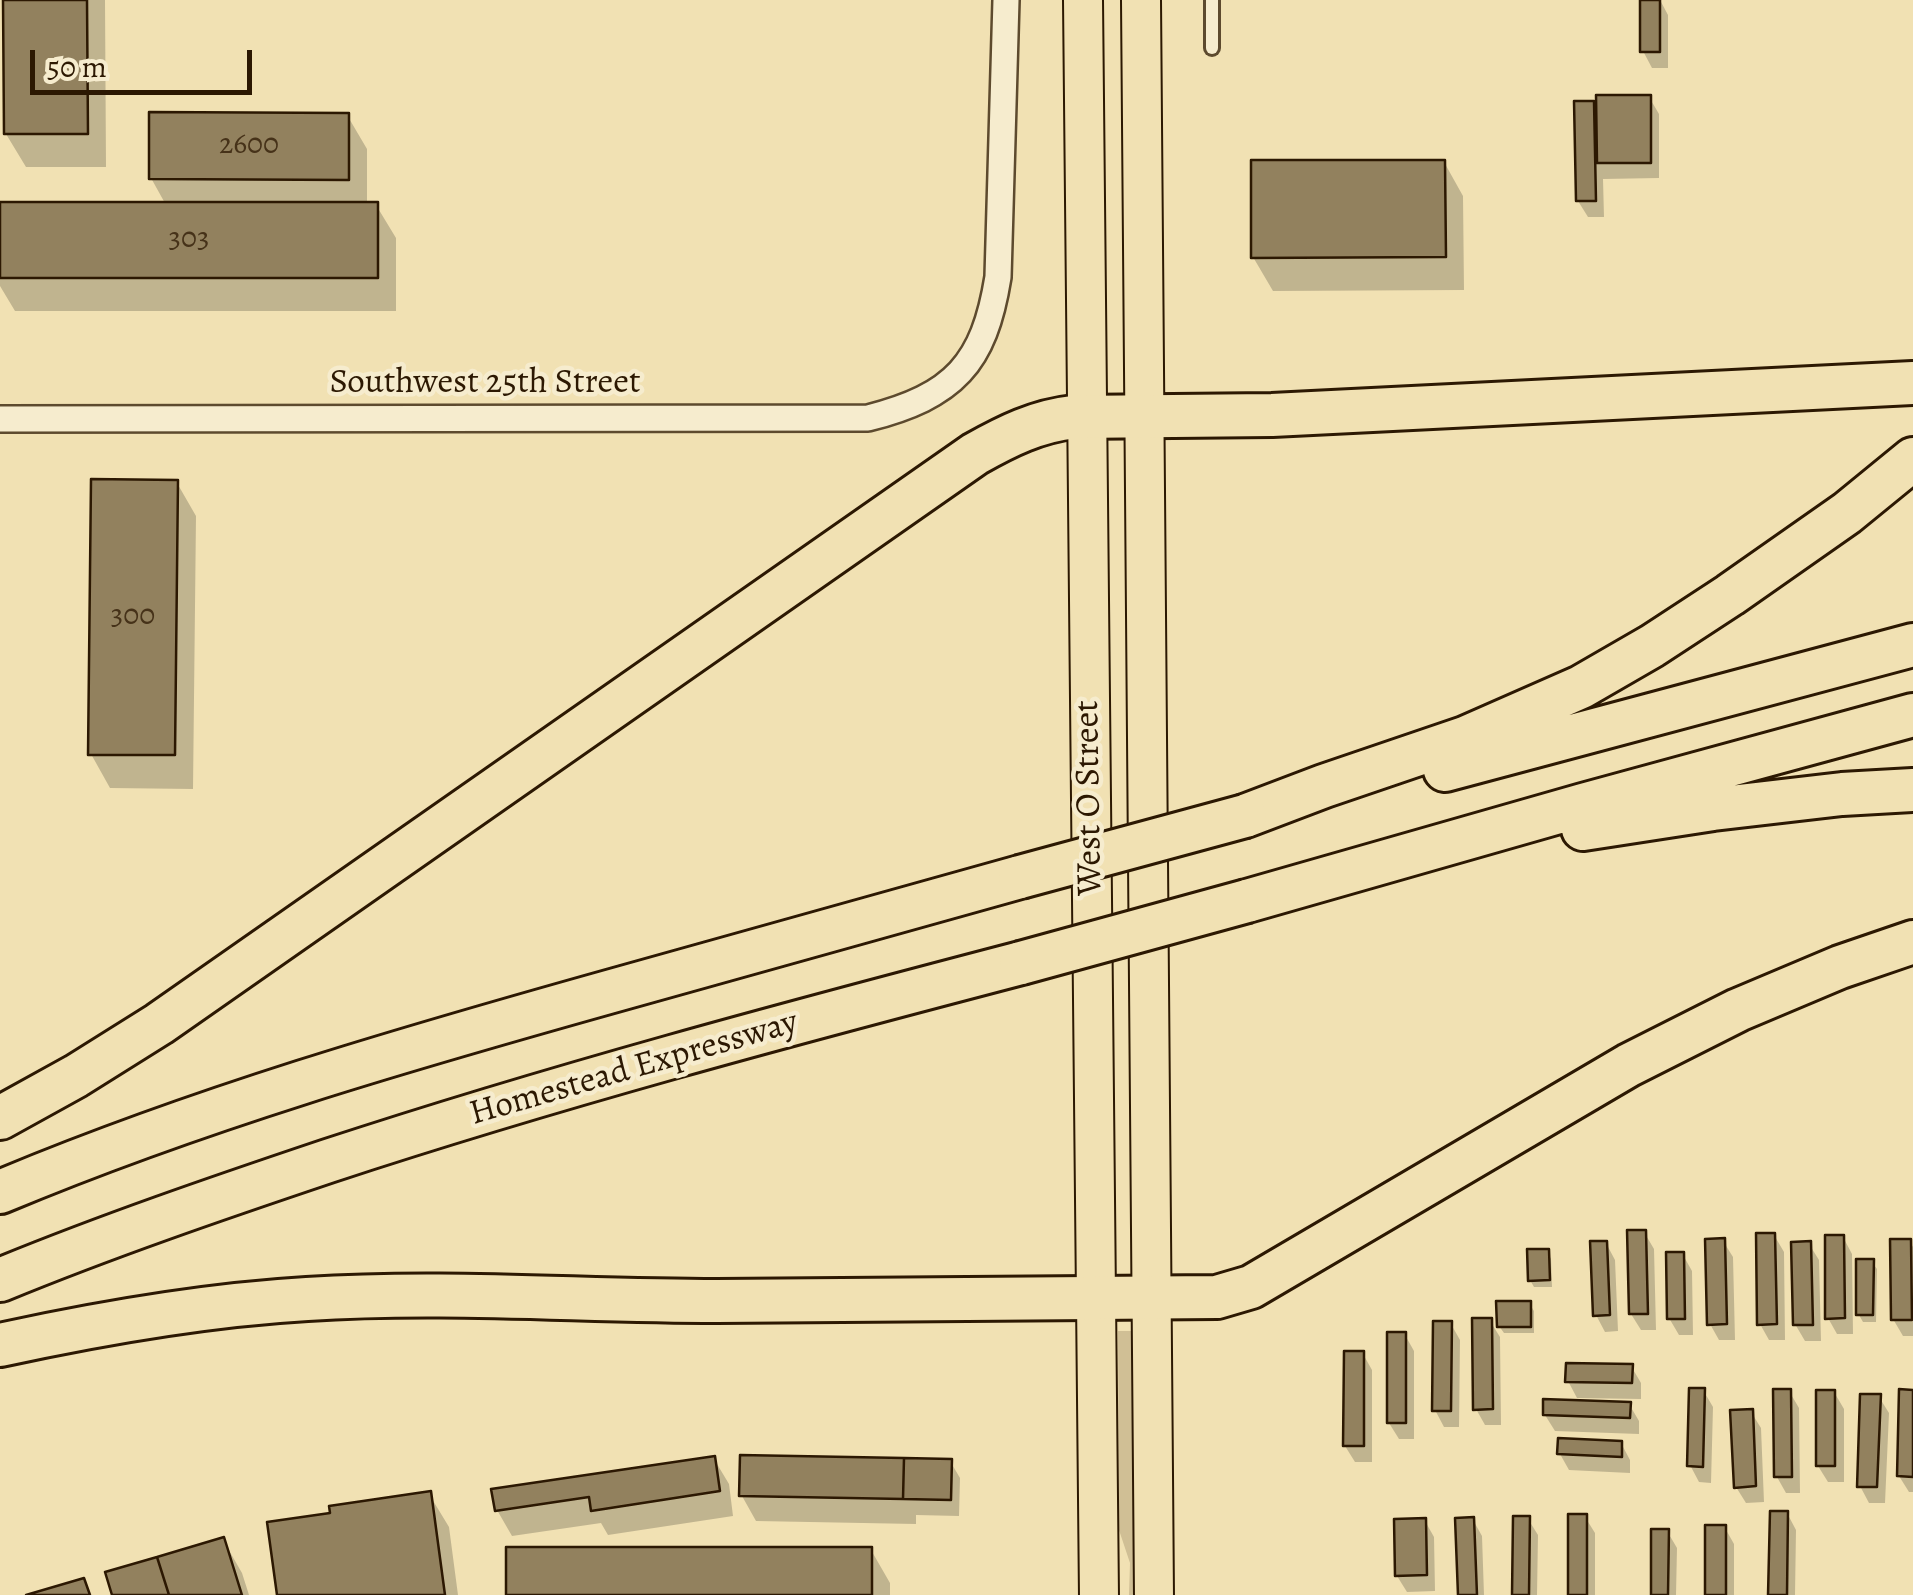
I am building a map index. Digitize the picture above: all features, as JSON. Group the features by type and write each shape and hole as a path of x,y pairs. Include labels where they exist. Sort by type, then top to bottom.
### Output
{"highway":[{"path":"0,1118 160,1024 975,454 1042,422 1086,417 1272,415 1913,383"},
{"path":"0,1192 51,1170 293,1084 525,1015 1245,816 1465,738 1581,687 1652,646 1847,513 1913,458"},
{"path":"1245,816 1330,802 1913,646"},
{"path":"1263,896 1913,715"},
{"path":"1263,896 1648,818 1842,794 1913,790"},
{"name":"Homestead Expressway","path":"0,1280 214,1199 438,1126 686,1052 1263,896"},
{"path":"0,1344 139,1318 309,1298 1218,1298 1251,1287 1630,1065 1738,1010 1913,942"}],"main road":[{"name":"West O Street","path":"1083,0 1098,1595"},
{"name":"West O Street","path":"1141,0 1154,1595"}],"street":[{"name":"Southwest 25th Street","path":"0,419 868,418 899,410 932,396 959,374 980,347 992,312 998,277 1006,0"}],"lane":[{"path":"1212,0 1212,48"}],"shaded area":[{"path":"1118,1331 1131,1331 1134,1595 1129,1595 1130,1563 1119,1530"}],"building":[{"path":"3,0 87,0 88,134 4,134"},
{"path":"1640,0 1660,0 1660,52 1640,52"},
{"path":"1596,95 1651,95 1651,163 1597,163"},
{"path":"1574,101 1594,101 1596,201 1576,201"},
{"path":"149,112 349,113 349,180 149,179"},
{"path":"1251,160 1445,160 1446,257 1251,258"},
{"path":"0,202 378,202 378,278 0,278"},
{"path":"91,479 178,480 175,755 88,755"},
{"path":"1627,1230 1646,1230 1648,1314 1629,1314"},
{"path":"1756,1233 1775,1233 1777,1324 1757,1325"},
{"path":"1825,1235 1844,1235 1845,1318 1825,1319"},
{"path":"1725,1238 1727,1324 1707,1325 1705,1239"},
{"path":"1890,1239 1911,1239 1912,1320 1891,1320"},
{"path":"1590,1241 1607,1241 1610,1315 1593,1316"},
{"path":"1811,1241 1813,1325 1793,1325 1791,1242"},
{"path":"1527,1249 1549,1249 1550,1280 1528,1281"},
{"path":"1666,1252 1684,1252 1685,1319 1667,1319"},
{"path":"1856,1259 1874,1259 1873,1315 1856,1315"},
{"path":"1496,1301 1531,1301 1531,1327 1497,1327"},
{"path":"1472,1318 1492,1318 1493,1409 1473,1410"},
{"path":"1433,1321 1452,1321 1451,1411 1432,1411"},
{"path":"1387,1332 1406,1332 1406,1423 1387,1423"},
{"path":"1344,1351 1364,1351 1364,1446 1343,1446"},
{"path":"1566,1363 1633,1364 1632,1383 1565,1382"},
{"path":"1689,1388 1705,1388 1703,1467 1687,1466"},
{"path":"1773,1389 1791,1389 1792,1477 1774,1477"},
{"path":"1899,1389 1913,1390 1913,1477 1897,1476"},
{"path":"1816,1390 1835,1390 1835,1466 1816,1466"},
{"path":"1860,1394 1881,1394 1877,1487 1857,1487"},
{"path":"1543,1399 1631,1402 1630,1418 1543,1415"},
{"path":"1753,1409 1756,1486 1734,1488 1730,1410"},
{"path":"1558,1438 1622,1441 1622,1457 1557,1454"},
{"path":"740,1455 904,1458 903,1499 739,1496"},
{"path":"715,1456 720,1491 591,1511 589,1497 495,1511 491,1489"},
{"path":"904,1458 952,1459 951,1500 903,1499"},
{"path":"431,1491 445,1595 277,1595 267,1522 330,1513 329,1506"},
{"path":"1770,1511 1788,1511 1787,1595 1768,1595"},
{"path":"1568,1514 1587,1514 1587,1595 1568,1595"},
{"path":"1513,1516 1530,1516 1529,1595 1512,1595"},
{"path":"1474,1517 1477,1595 1458,1595 1455,1518"},
{"path":"1426,1518 1427,1575 1395,1576 1394,1519"},
{"path":"1705,1525 1726,1525 1726,1595 1705,1595"},
{"path":"1651,1529 1669,1529 1668,1595 1651,1595"},
{"path":"224,1537 242,1595 169,1595 157,1557"},
{"path":"506,1547 872,1547 872,1595 506,1595"},
{"path":"157,1557 169,1595 112,1595 105,1572"},
{"path":"84,1578 90,1595 26,1595"}]}
